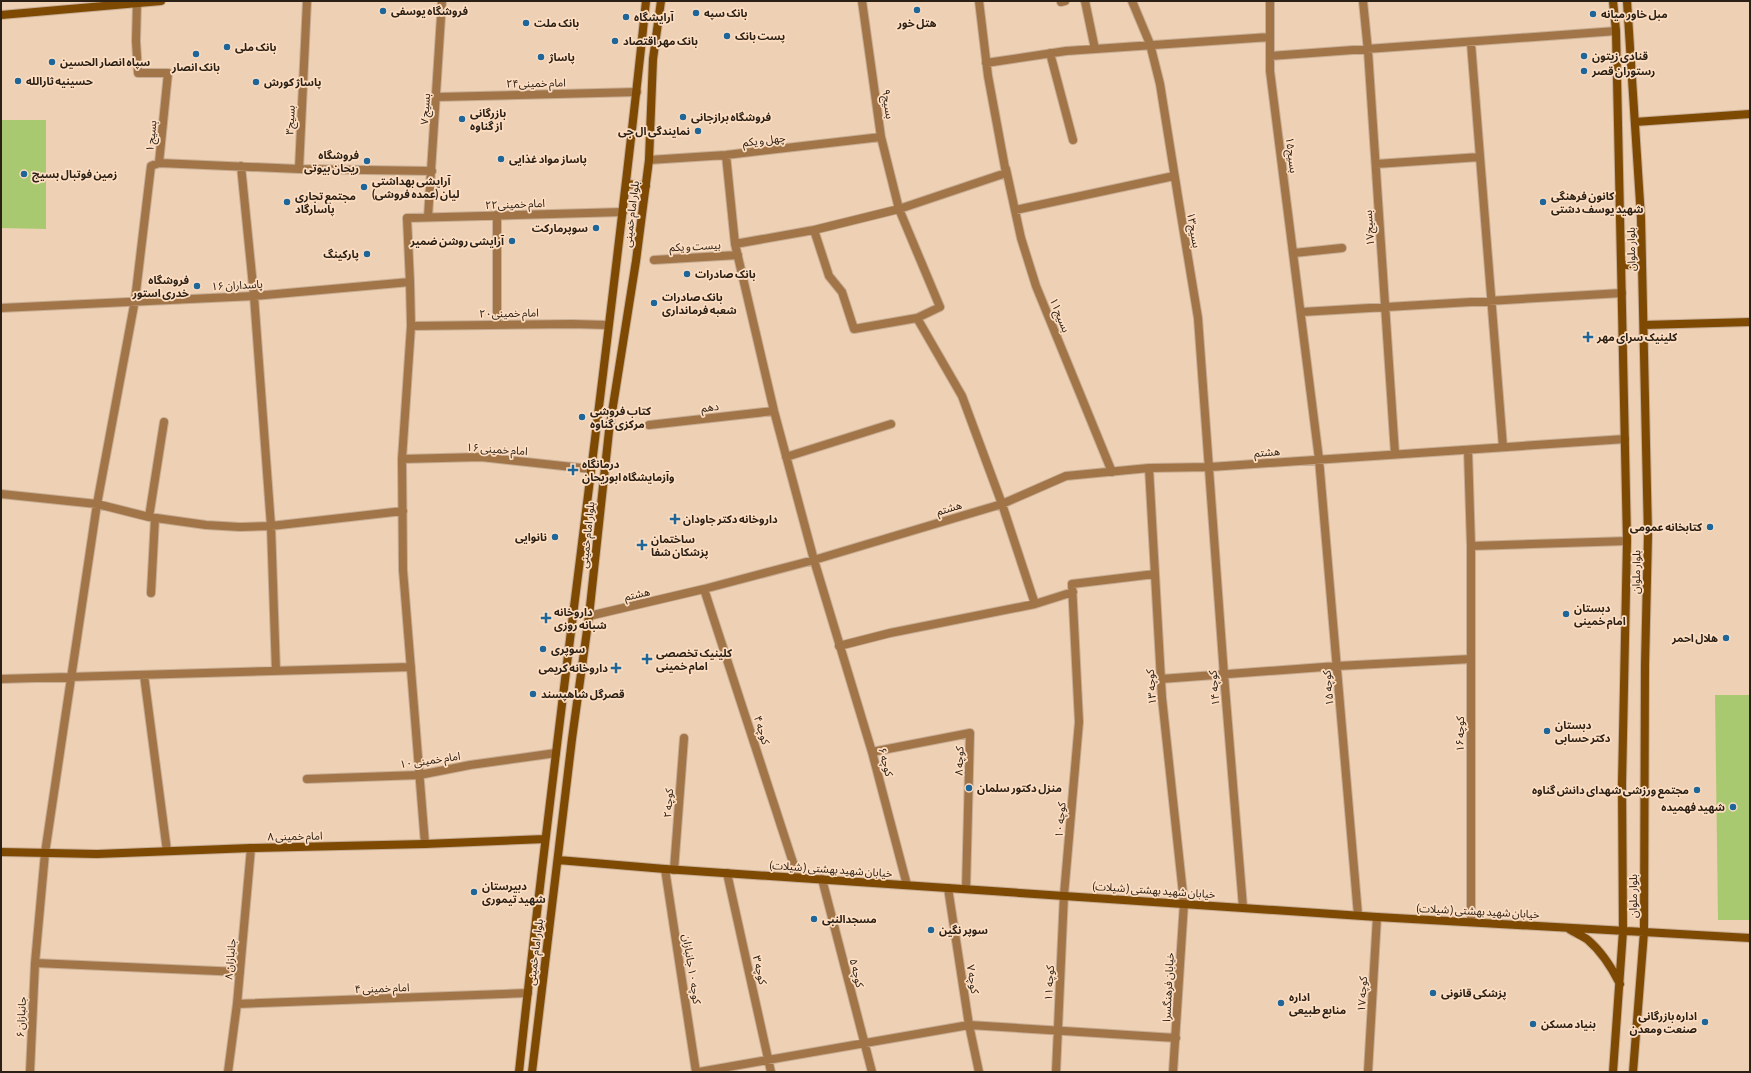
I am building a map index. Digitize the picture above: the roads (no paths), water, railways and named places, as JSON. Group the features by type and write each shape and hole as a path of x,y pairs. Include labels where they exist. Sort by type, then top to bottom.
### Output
{"main road":[{"path":"1,15 108,3 161,1"},
{"name":"بلوار امام خمینی","path":"519,1072 545,839 623,212 646,1"},
{"name":"بلوار امام خمینی","path":"532,1072 572,739 589,616 609,431 636,261 646,186 649,160 653,59 661,1"},
{"name":"بلوار ملوان","path":"1613,1 1616,31 1627,541 1622,784 1623,931 1613,1072"},
{"name":"بلوار ملوان","path":"1627,1 1642,265 1648,535 1645,665 1644,932 1633,1072"},
{"path":"1635,122 1750,114"},
{"path":"626,184 646,186"},
{"path":"1621,265 1642,265"},
{"path":"1644,325 1750,322"},
{"name":"امام خمینی ۸","path":"1,852 97,854 545,839"},
{"name":"خیابان شهید بهشتی ( شیلات)","path":"558,860 674,870 822,880 1358,915 1750,938"},
{"path":"1567,928 1588,940 1612,970 1620,985"}],"street":[{"name":"بسیج۳","path":"299,168 307,1"},
{"name":"بسیج ۷","path":"428,217 442,1"},
{"name":"بسیج۹","path":"862,1 881,137 899,209 940,307 917,318"},
{"name":"بسیج۱۱","path":"899,209 1006,173 986,63 979,1"},
{"path":"1061,2 1065,1"},
{"path":"1085,1 1095,48"},
{"name":"بسیج۱۳","path":"1132,1 1150,44 1160,84 1198,318 1210,467"},
{"name":"بسیج۱۵","path":"1270,1 1270,71 1302,312"},
{"name":"بسیج۱۷","path":"1363,1 1368,50 1395,454"},
{"name":"بسیج ۱","path":"137,3 136,41 138,73 168,73 159,162 299,168 432,171"},
{"path":"1270,56 1471,43 1616,31"},
{"path":"986,63 1095,48 1270,37"},
{"path":"1471,43 1503,447"},
{"path":"1050,53 1073,140"},
{"name":"امام خمینی۲۴","path":"436,97 637,92"},
{"name":"چهل و یکم","path":"649,160 726,155 881,137"},
{"name":"کوچه ۶","path":"726,155 735,244 774,411 814,560 872,752 907,885"},
{"path":"1376,164 1480,157"},
{"name":"جانبازان ۶","path":"30,1072 35,963 45,853 97,504 135,300 151,166 159,162"},
{"name":"بسیج۱۱","path":"1004,162 1022,238 1036,286 1112,472"},
{"path":"241,166 254,296 271,526 276,671"},
{"path":"1015,210 1174,176"},
{"path":"735,244 814,230 899,209"},
{"name":"امام خمینی۲۲","path":"410,282 407,218 623,212"},
{"path":"496,324 497,215"},
{"path":"814,230 828,276 842,292 854,329 917,318 962,396 1002,504 1035,604"},
{"path":"1294,253 1342,248"},
{"name":"بیست و یکم","path":"654,260 738,254"},
{"path":"410,282 411,326 402,459 402,570 412,667 425,844"},
{"name":"پاسداران ۱۶","path":"1,308 135,300 254,296 410,282"},
{"path":"1302,312 1622,293"},
{"name":"کوچه ۱۵","path":"1302,312 1319,459 1358,915"},
{"name":"امام خمینی۲۰","path":"411,326 496,324 608,325"},
{"name":"دهم","path":"649,425 774,411"},
{"path":"151,593 152,517 164,422"},
{"path":"786,457 891,424"},
{"name":"هشتم","path":"589,616 704,589 814,560 1002,504 1066,476 1149,468 1210,467 1625,439"},
{"name":"کوچه ۱۶","path":"1468,450 1471,546 1471,922"},
{"name":"امام خمینی ۱۶","path":"402,459 481,457 591,469"},
{"name":"کوچه ۱۴","path":"1210,467 1224,675 1243,907"},
{"name":"کوچه ۱۳","path":"1149,468 1161,679 1184,903"},
{"path":"1,494 97,504 152,517 206,525 271,526 403,511"},
{"path":"1471,546 1627,541"},
{"path":"839,646 890,632 1035,604 1073,592 1072,584 1155,574"},
{"name":"کوچه ۴","path":"704,589 798,878"},
{"name":"کوچه ۱۰","path":"1064,895 1079,722 1073,592"},
{"path":"1161,679 1337,666 1471,659"},
{"path":"1,679 412,667"},
{"path":"144,675 167,851"},
{"name":"کوچه ۸","path":"872,752 970,734 966,889"},
{"name":"کوچه ۲","path":"674,870 684,738"},
{"name":"امام خمینی ۱۰","path":"307,779 419,775 470,765 556,753"},
{"name":"جانبازان ۸","path":"228,1072 237,1004 251,848"},
{"name":"کوچه ۱۰ جانبازان","path":"665,869 697,1072"},
{"name":"کوچه ۳","path":"727,873 772,1072"},
{"name":"کوچه ۵","path":"822,880 872,1072"},
{"name":"کوچه ۷","path":"948,888 969,1025 979,1072"},
{"name":"کوچه ۱۱","path":"1056,1072 1064,895"},
{"name":"خیابان فرهنگسرا","path":"1173,1072 1184,903"},
{"name":"کوچه ۱۷","path":"1368,1072 1378,916"},
{"path":"35,963 240,972"},
{"name":"امام خمینی ۴","path":"237,1004 528,993"},
{"path":"697,1072 969,1025 1176,1038"}],"place":[{"name":"هتل خور","path":"917,10"},
{"name":"فروشگاه یوسفی","path":"383,11"},
{"name":"بانک سپه","path":"696,13"},
{"name":"مبل خاور میانه","path":"1593,14"},
{"name":"آرایشگاه","path":"626,17"},
{"name":"بانک ملت","path":"526,23"},
{"name":"پست بانک","path":"727,36"},
{"name":"بانک مهر اقتصاد","path":"615,41"},
{"name":"بانک ملی","path":"227,47"},
{"name":"بانک انصار","path":"196,54"},
{"name":"قنادى زیتون","path":"1584,56"},
{"name":"پاساژ","path":"541,57"},
{"name":"سپاه انصار الحسین","path":"52,62"},
{"name":"رستوران قصر","path":"1584,71"},
{"name":"حسینیه ثارالله","path":"18,81"},
{"name":"پاساژ کورش","path":"256,82"},
{"name":"فروشگاه برازجانی","path":"683,117"},
{"name":"بازرگانی از گناوه","path":"462,119"},
{"name":"نمایندگی ال جی","path":"698,131"},
{"name":"پاساز مواد غذایی","path":"501,159"},
{"name":"فروشگاه ریحان بیوتی","path":"367,161"},
{"name":"زمین فوتبال بسیج","path":"24,174"},
{"name":"آرایشی بهداشتی لیان (عمده فروشی)","path":"364,187"},
{"name":"مجتمع تجاری پاسارگاد","path":"287,202"},
{"name":"کانون فرهنگی شهید یوسف دشتی","path":"1543,202"},
{"name":"سوپرمارکت","path":"596,228"},
{"name":"آرایشی روشن ضمیر","path":"512,241"},
{"name":"پارکینگ","path":"367,254"},
{"name":"بانک صادرات","path":"687,274"},
{"name":"فروشگاه خدری استور","path":"197,286"},
{"name":"بانک صادرات شعبه فرمانداری","path":"654,303"},
{"name":"کلینیک سرای مهر","path":"1588,337"},
{"name":"کتاب فروشى مرکزى گناوه","path":"582,417"},
{"name":"درمانگاه وآزمایشگاه ابوریحان","path":"573,470"},
{"name":"داروخانه دکتر جاودان","path":"675,519"},
{"name":"کتابخانه عمومی","path":"1710,527"},
{"name":"نانوایی","path":"555,537"},
{"name":"ساختمان پزشکان شفا","path":"642,545"},
{"name":"دبستان امام خمینی","path":"1566,614"},
{"name":"داروخانه شبانه روزی","path":"546,618"},
{"name":"هلال احمر","path":"1726,638"},
{"name":"سوپری","path":"543,649"},
{"name":"کلینیک تخصصی امام خمینی","path":"647,659"},
{"name":"داروخانه کریمی","path":"616,668"},
{"name":"قصرگل شاهپسند","path":"533,694"},
{"name":"دبستان دکتر حسابی","path":"1547,731"},
{"name":"منزل دکتور سلمان","path":"969,788"},
{"name":"مجتمع ورزشی شهدای دانش گناوه","path":"1697,790"},
{"name":"شهید فهمیده","path":"1733,807"},
{"name":"دبیرستان شهید تیموری","path":"474,892"},
{"name":"مسجدالنبی","path":"814,919"},
{"name":"سوپر نگین","path":"931,930"},
{"name":"پزشکی قانونی","path":"1433,993"},
{"name":"اداره منابع طبیعی","path":"1281,1003"},
{"name":"اداره بازرگانی صنعت ومعدن","path":"1705,1022"},
{"name":"بنیاد مسکن","path":"1533,1024"}]}
